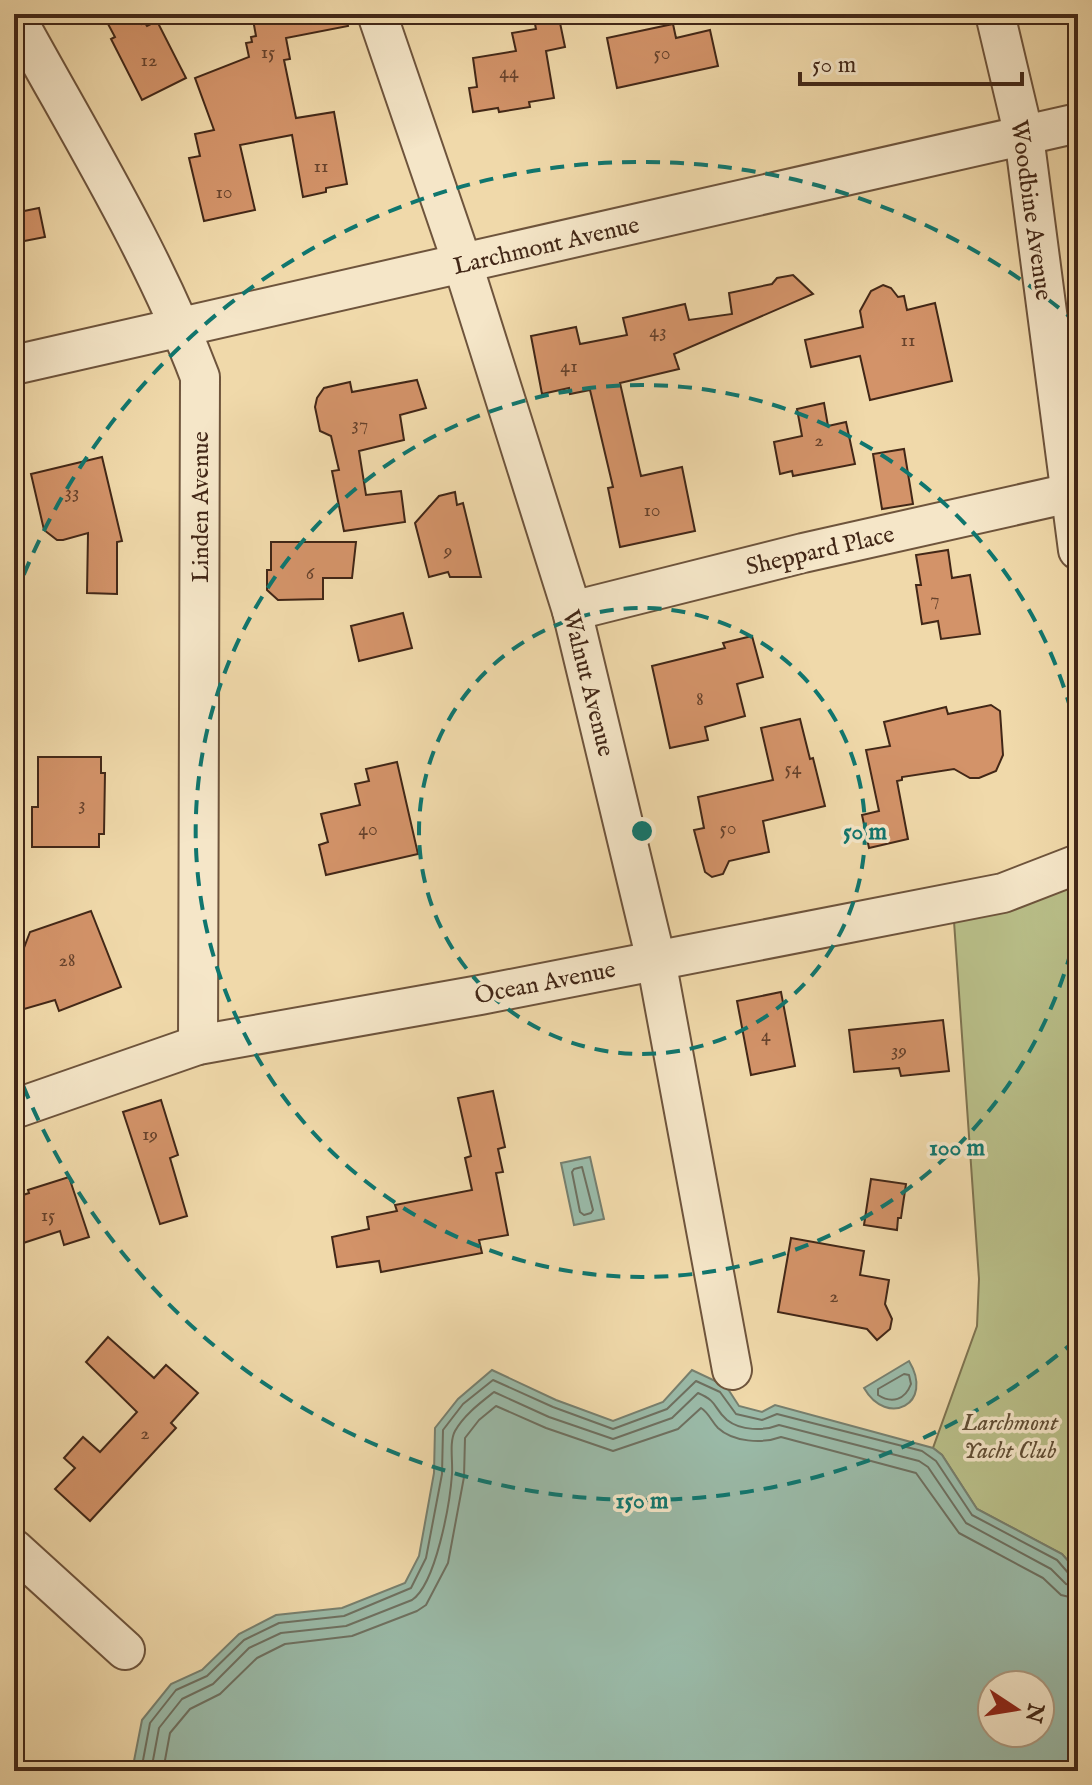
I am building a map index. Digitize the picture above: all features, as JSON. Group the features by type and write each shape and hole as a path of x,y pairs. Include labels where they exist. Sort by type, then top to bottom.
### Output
{"street":[{"name":"Linden Avenue","path":"14,14 152,268 181,326 200,377 198,1045"},
{"name":"Walnut Avenue","path":"377,14 463,265 572,611 656,960 732,1370"},
{"name":"Woodbine Avenue","path":"995,14 1024,136 1075,524"},
{"name":"Larchmont Avenue","path":"14,365 1078,123"},
{"name":"Sheppard Place","path":"572,611 803,553 1075,524"},
{"name":"Ocean Avenue","path":"14,1109 198,1045 480,995 1003,893 1078,864"},
{"path":"14,1549 125,1650"}],"green space":[{"name":"Larchmont Yacht Club","path":"1078,868 1078,1572 1062,1554 977,1509 942,1455 933,1448 977,1326 979,1279 953,907"}],"water":[{"path":"590,1157 604,1219 574,1225 561,1163"},
{"path":"909,1361 916,1389 905,1406 884,1407 864,1388"},
{"path":"492,1370 556,1400 613,1421 663,1402 692,1370 726,1386 739,1406 762,1412 775,1405 933,1448 942,1455 977,1509 1062,1554 1078,1572 1078,1771 132,1771 142,1720 171,1684 202,1670 239,1634 276,1615 342,1608 405,1583 419,1556 434,1473 435,1428 458,1399"}],"building":[{"path":"127,14 137,14 142,24 147,26 157,21 186,78 142,100 111,39 115,37 108,24"},
{"path":"252,14 346,14 348,26 286,38 290,59 284,60 296,118 334,112 347,184 303,197 292,135 240,145 255,210 204,221 189,158 200,156 195,134 214,130 195,78 249,57 246,43 252,42 251,37 256,36"},
{"path":"559,18 565,47 546,51 554,98 529,102 530,107 473,112 469,88 477,87 473,58 516,51 512,33 536,29 535,24"},
{"path":"673,24 676,38 710,30 718,66 617,88 607,38"},
{"path":"39,208 45,237 14,243 14,213"},
{"path":"793,275 813,294 674,354 679,369 620,383 641,476 682,467 695,531 620,547 608,488 613,487 590,390 570,394 569,388 542,394 531,336 576,327 580,344 627,335 623,318 685,304 689,320 732,314 729,293 772,284 777,278"},
{"path":"883,285 891,288 898,297 904,296 907,310 935,303 952,381 870,400 860,356 811,367 805,340 863,327 860,311 871,291"},
{"path":"417,380 426,408 400,415 404,440 359,451 366,495 401,491 405,522 344,531 332,471 339,470 331,436 320,431 315,407 317,398 324,388 350,382 352,392"},
{"path":"824,403 828,426 846,422 855,464 793,476 792,471 780,474 774,442 802,436 797,409"},
{"path":"904,449 913,504 882,509 873,454"},
{"path":"102,457 122,541 117,542 117,594 87,593 88,533 57,540 44,530 31,474"},
{"path":"455,492 457,505 463,503 481,577 450,577 448,572 429,577 415,523 439,496"},
{"path":"271,542 356,542 352,578 323,578 323,599 278,600 267,590"},
{"path":"948,550 952,578 970,575 980,634 941,639 938,621 922,624 916,585 921,585 916,555"},
{"path":"403,613 412,648 359,661 351,626"},
{"path":"752,636 763,677 737,684 745,716 705,727 708,740 670,748 652,666 725,648 723,643"},
{"path":"991,705 1000,711 1003,755 996,771 979,778 970,778 954,769 902,777 897,781 908,839 869,848 862,815 879,811 866,750 890,746 884,722 946,707 948,714"},
{"path":"800,719 825,806 763,821 769,852 729,861 723,874 712,877 705,872 694,830 704,828 698,797 773,780 761,728"},
{"path":"38,757 101,757 101,773 105,773 104,834 99,834 99,847 32,847 32,807 38,807"},
{"path":"397,762 418,854 326,875 319,845 328,842 321,814 360,805 355,784 369,781 366,769"},
{"path":"91,911 121,987 59,1011 55,1000 14,1012 14,974 30,932"},
{"path":"781,992 795,1066 751,1075 737,1001"},
{"path":"943,1020 949,1071 901,1076 899,1068 854,1072 849,1030"},
{"path":"493,1091 505,1147 498,1149 503,1172 496,1173 508,1235 479,1240 482,1253 381,1272 379,1261 337,1267 332,1237 369,1229 367,1217 397,1211 395,1205 472,1190 465,1158 471,1156 458,1098"},
{"path":"161,1100 178,1155 170,1158 187,1216 160,1224 123,1112"},
{"path":"69,1177 89,1237 64,1245 60,1231 14,1246 14,1198 29,1193 28,1190"},
{"path":"871,1179 906,1184 897,1230 864,1225"},
{"path":"791,1238 864,1251 860,1275 889,1280 885,1304 892,1319 890,1329 877,1340 867,1329 778,1312"},
{"path":"108,1337 154,1378 166,1365 198,1393 171,1423 176,1428 90,1521 55,1489 75,1468 64,1458 83,1437 100,1452 137,1412 86,1362"}]}
